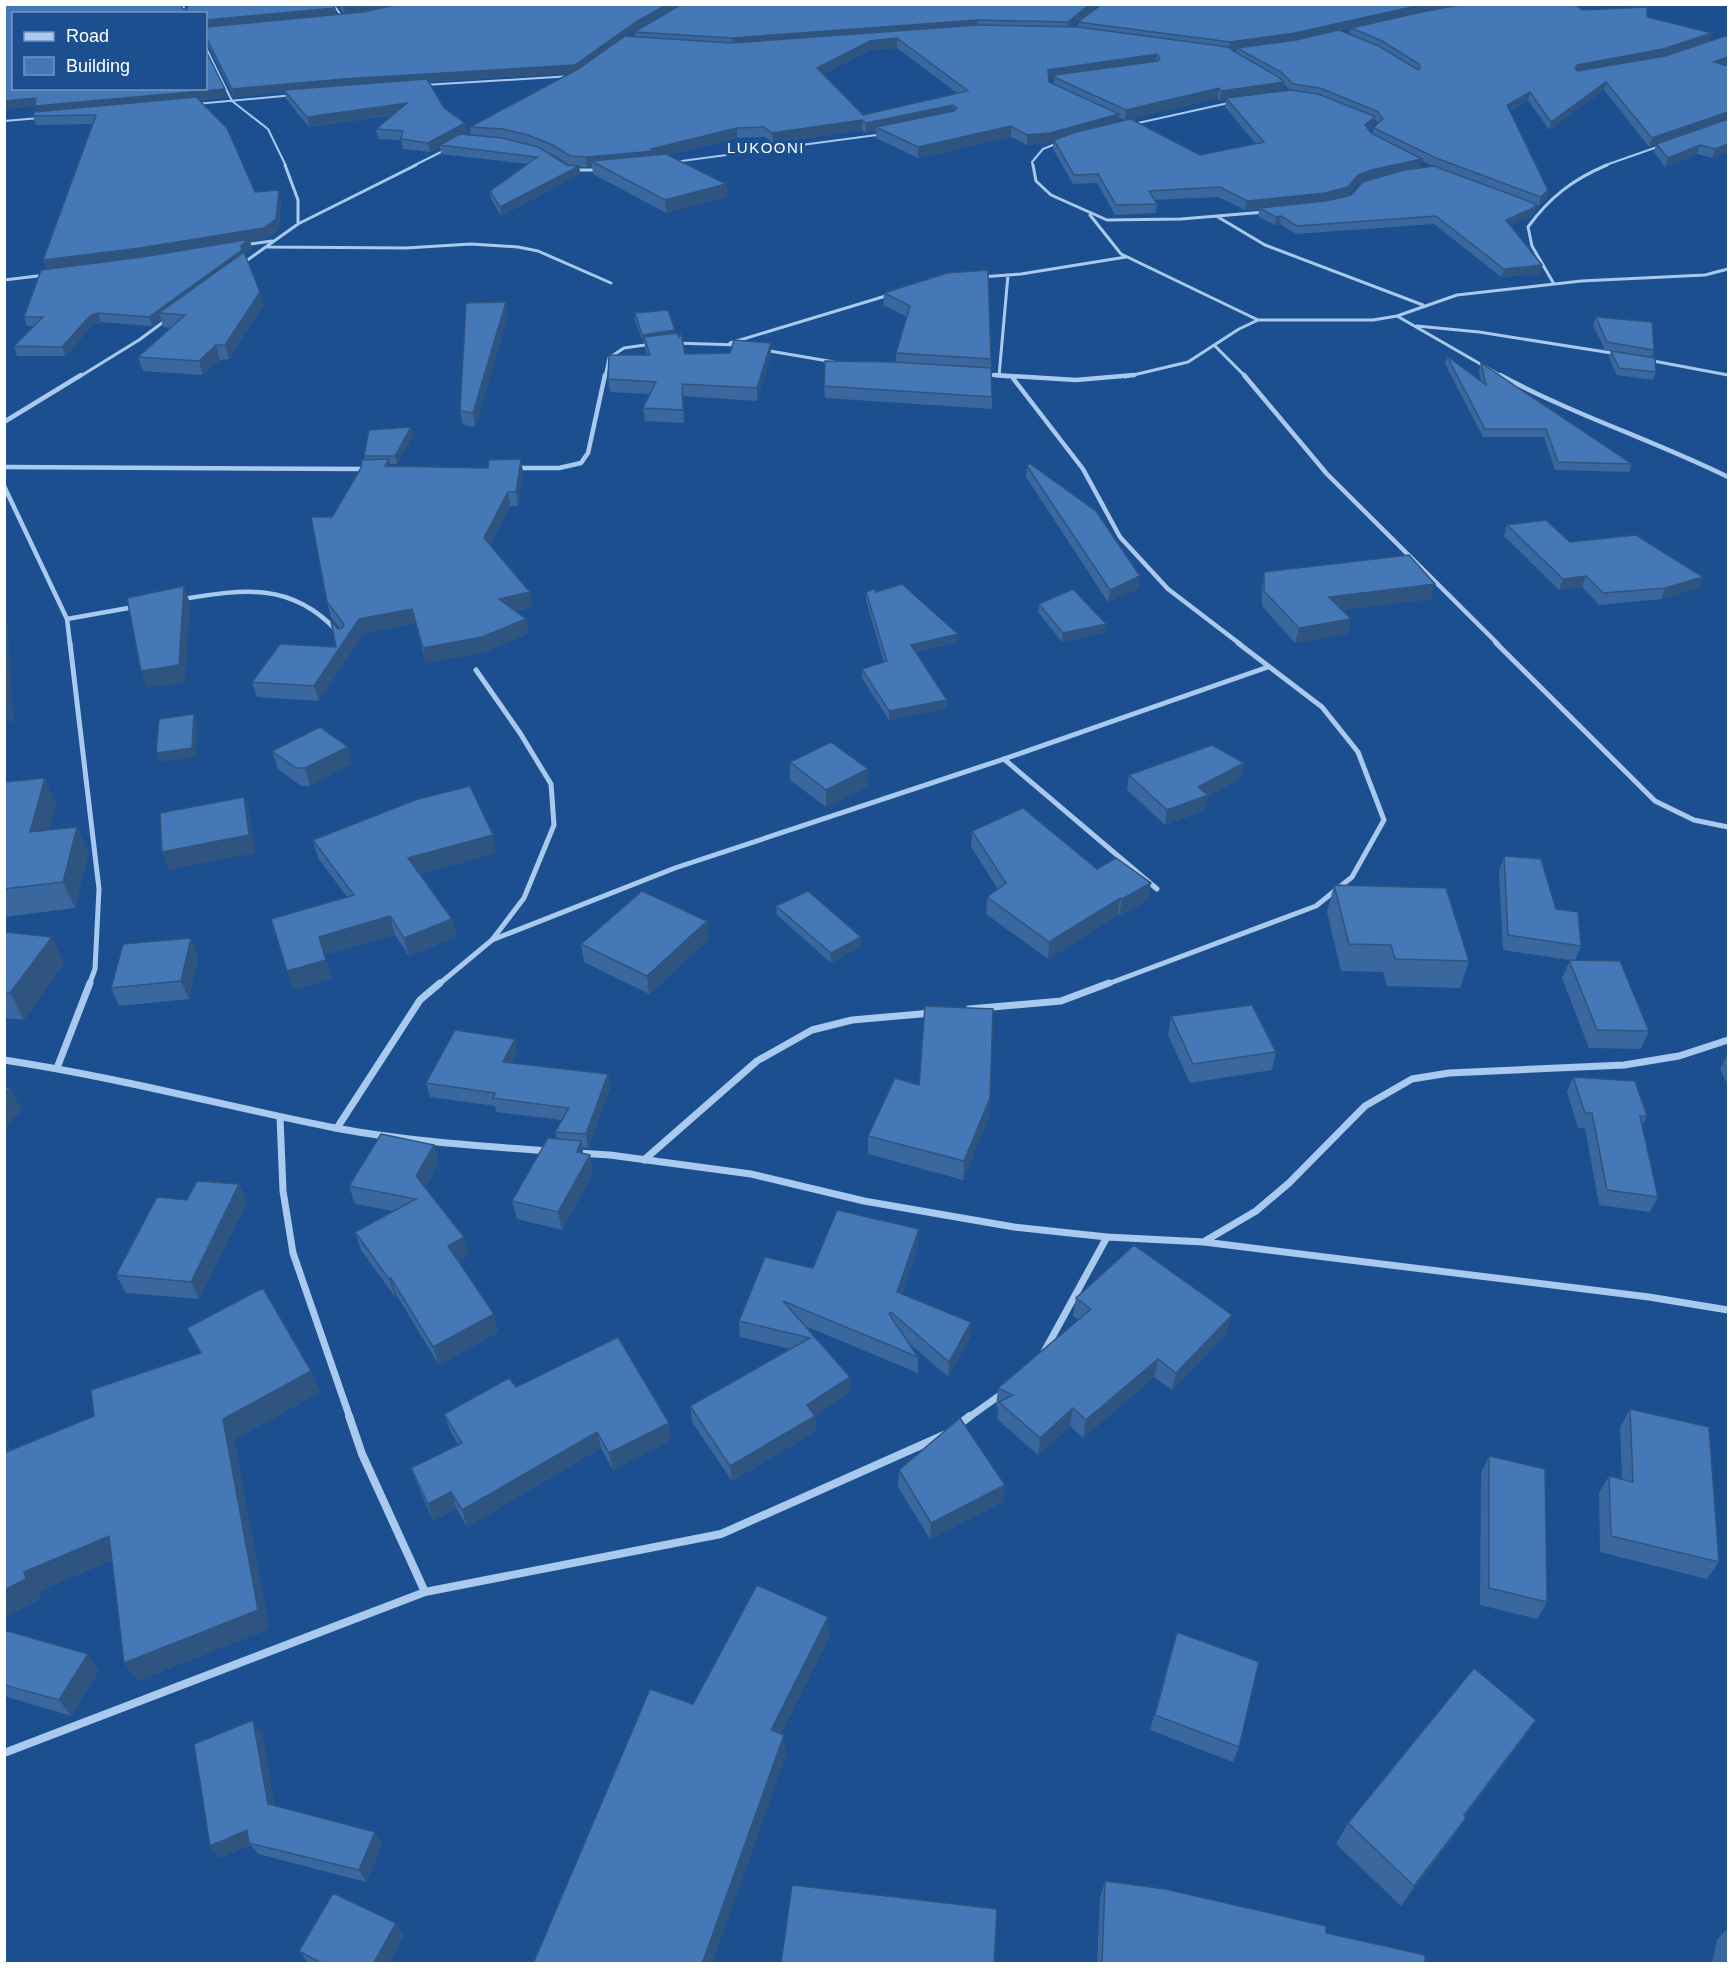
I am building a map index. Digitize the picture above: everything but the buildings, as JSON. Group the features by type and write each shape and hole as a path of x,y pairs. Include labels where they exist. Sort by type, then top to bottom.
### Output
{"street":[{"path":"332,19 346,18 333,4"},
{"path":"207,50 232,100 268,129 289,173 297,200 298,224"},
{"path":"422,85 577,76 561,84"},
{"path":"431,85 435,94"},
{"path":"187,105 300,94"},
{"path":"1128,125 1240,101"},
{"path":"4,121 40,118"},
{"path":"674,162 893,132"},
{"path":"1064,142 1043,149 1032,162 1036,181 1051,195 1107,220 1218,217 1274,211"},
{"path":"1554,284 1532,246 1528,227 1539,210 1562,187 1597,169 1673,142"},
{"path":"239,267 298,224 453,145"},
{"path":"570,170 608,170"},
{"path":"1090,214 1121,254 1258,320"},
{"path":"1218,217 1264,245 1423,305"},
{"path":"242,246 275,240"},
{"path":"266,247 405,248 471,244 518,247 538,251 611,283"},
{"path":"976,277 1008,275 1126,257"},
{"path":"978,374 1106,379 1147,374 1188,362 1242,326 1258,320 1373,320 1397,316 1457,295 1554,284 1705,275 1728,269"},
{"path":"4,280 51,275"},
{"path":"999,376 1008,275"},
{"path":"726,344 896,293"},
{"path":"1397,316 1492,371 1551,401 1682,455 1728,477"},
{"path":"4,422 139,340 166,320"},
{"path":"1413,326 1479,332 1620,354"},
{"path":"512,468 559,468 581,463 588,453 609,358 624,348 657,344"},
{"path":"668,344 726,344 749,347"},
{"path":"1214,345 1245,376 1327,474 1655,801 1694,820 1728,827"},
{"path":"760,349 836,362"},
{"path":"1640,358 1728,375"},
{"path":"957,1010 1062,1001 1316,906 1352,877 1384,820 1358,752 1322,706 1168,589 1120,537 1083,469 1012,377"},
{"path":"4,467 373,469"},
{"path":"4,486 67,619 99,889 95,969 57,1068"},
{"path":"178,600 229,592 267,593 303,601 324,615 343,640"},
{"path":"67,619 144,606"},
{"path":"492,940 675,868 1004,759 1268,667"},
{"path":"337,1128 420,1000 492,940 524,898 554,825 551,784 520,733 476,670"},
{"path":"1004,759 1157,889"},
{"path":"644,1160 757,1061 812,1030 852,1020 945,1011"},
{"path":"1204,1242 1256,1211 1289,1183 1365,1106 1412,1079 1449,1073 1634,1064 1678,1056 1728,1040"},
{"path":"4,1060 57,1068 205,1098 280,1117 337,1128 464,1145 554,1151"},
{"path":"280,1117 283,1191 293,1253 362,1454 425,1592"},
{"path":"565,1152 751,1174 864,1201 1014,1227 1107,1237 1204,1242 1649,1297 1728,1310"},
{"path":"1035,1362 1043,1355 1107,1237"},
{"path":"4,1753 425,1592 721,1534 944,1435 999,1397 1014,1383"}],"district":[{"name":"LUKOONI","path":"766,147"}]}
